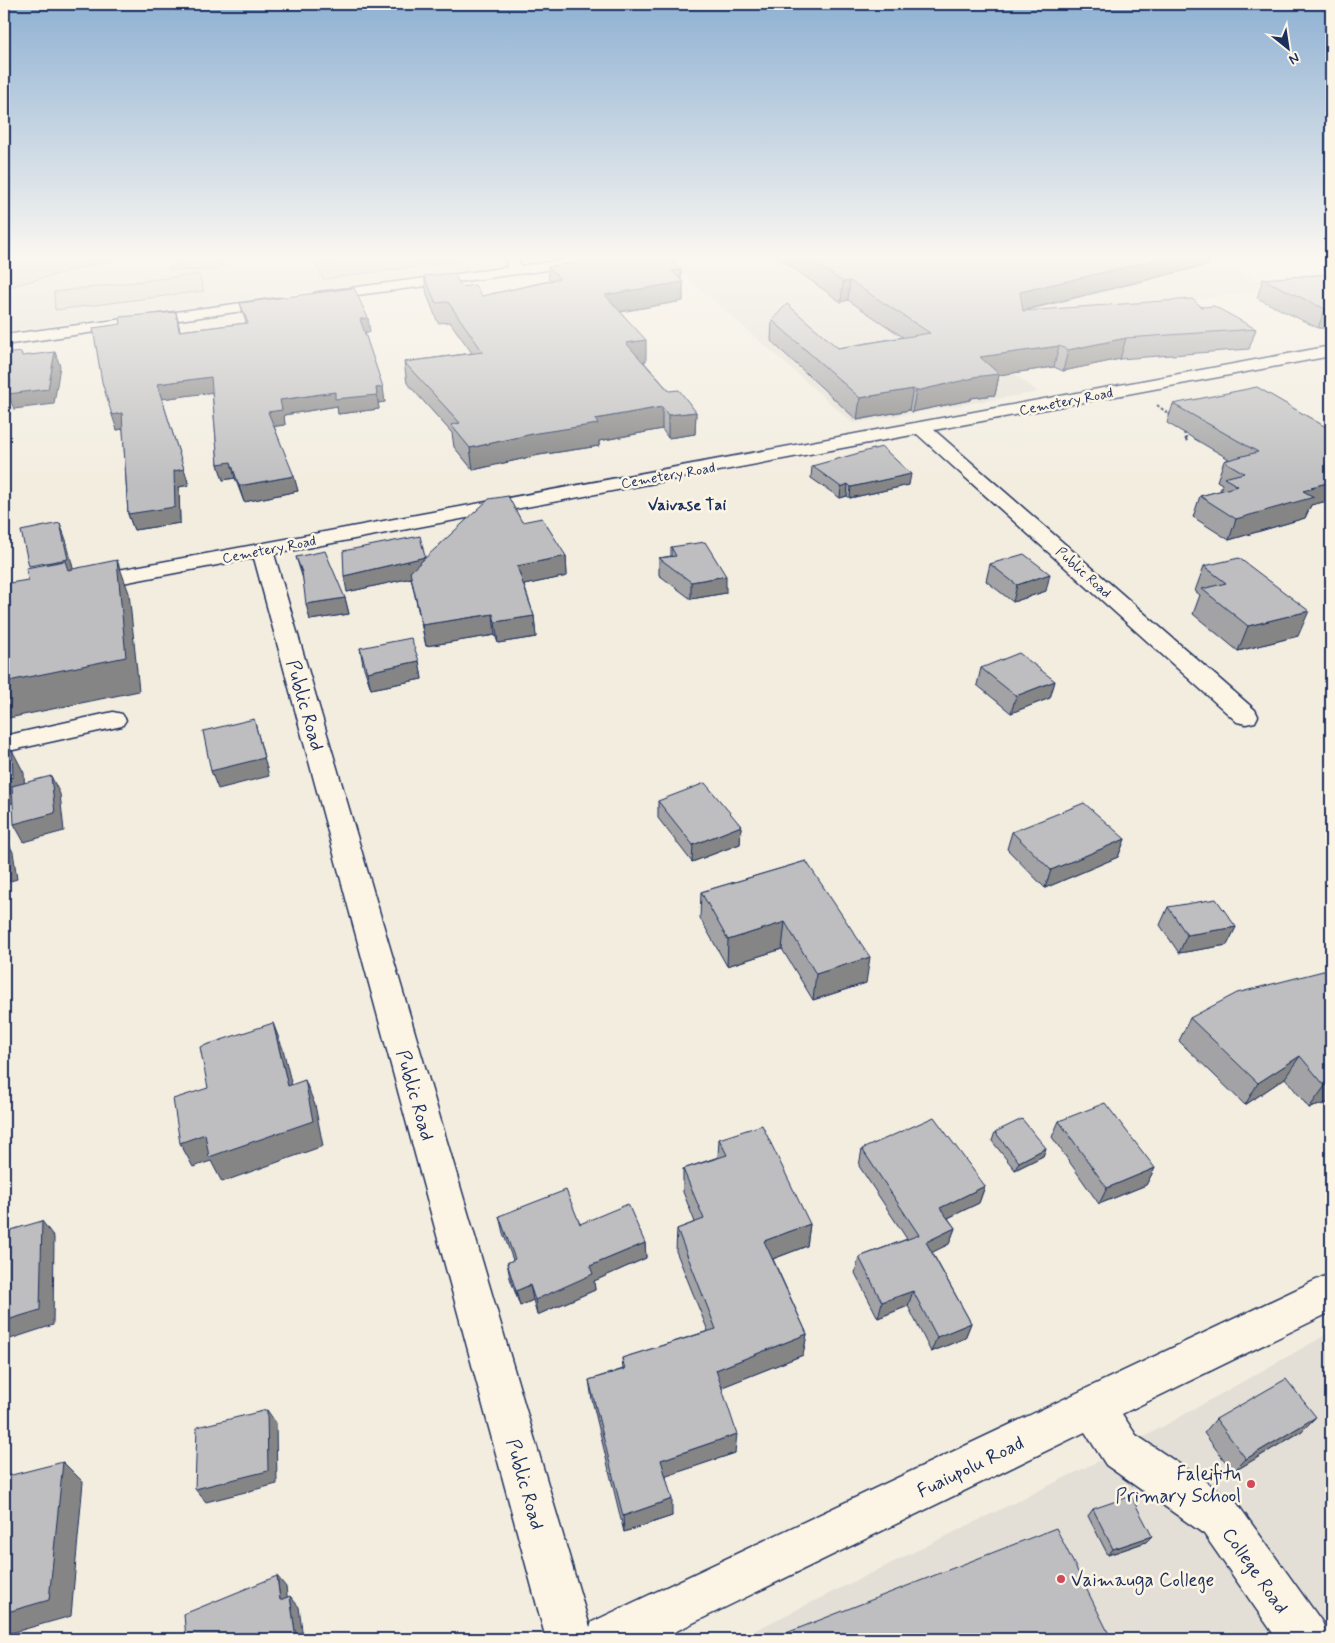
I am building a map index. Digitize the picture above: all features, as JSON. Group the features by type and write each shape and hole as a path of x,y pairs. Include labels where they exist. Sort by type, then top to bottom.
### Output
{"street":[{"path":"4,340 63,332"},
{"name":"Cemetery Road","path":"70,586 922,429 1331,351"},
{"name":"Public Road","path":"922,429 1246,716"},
{"name":"Public Road","path":"262,550 570,1639"},
{"path":"4,744 112,720"},
{"name":"Fuaiupolu Road","path":"610,1639 1331,1292"},
{"name":"College Road","path":"1092,1407 1121,1450 1220,1518 1305,1639"}],"path":[{"path":"1131,389 1174,418"},
{"path":"1180,425 1185,432 1187,443"}],"shaded area":[{"path":"749,332 994,332 966,336 1038,392 853,423"},
{"name":"Vaimauga College","path":"1331,1332 1331,1639 737,1639 1121,1450"}],"building":[{"path":"94,332 364,332 383,387 376,388 377,395 335,399 335,392 280,400 282,410 268,412 294,476 239,486 231,462 218,464 211,377 157,384 184,469 174,471 175,507 128,514 122,413 112,415 102,382"},
{"path":"469,332 638,332 646,340 626,343 669,391 679,390 696,412 668,415 662,407 595,419 598,424 537,433 470,448 451,425 460,423 404,362 483,352"},
{"path":"785,332 819,332 838,348 930,333 928,332 1217,332 1126,338 1068,350 1059,346 980,357 999,374 973,377 916,391 913,389 860,398"},
{"path":"21,352 22,356 55,352 48,389 8,394 11,380 4,381 4,354"},
{"path":"1257,387 1331,430 1331,482 1303,491 1314,497 1236,519 1200,496 1238,486 1224,478 1244,473 1224,461 1258,452 1173,404"},
{"path":"882,447 911,474 851,487 848,484 841,487 812,466 870,450"},
{"path":"508,496 522,522 542,518 566,556 517,566 534,616 495,622 493,614 422,625 410,572 489,499"},
{"path":"60,523 68,559 29,566 21,531"},
{"path":"420,536 425,557 344,576 343,551"},
{"path":"705,542 726,576 691,582 659,558 676,556 671,547"},
{"path":"325,551 345,598 306,604 302,572 296,557"},
{"path":"1024,554 1050,574 1017,585 990,564"},
{"path":"1239,558 1309,611 1248,626 1202,589 1226,583 1204,566"},
{"path":"117,560 126,657 4,682 4,584 28,580 26,568 65,561 68,570"},
{"path":"411,638 419,661 367,672 360,648"},
{"path":"1019,653 1055,681 1016,696 981,668"},
{"path":"254,719 264,758 211,771 203,731"},
{"path":"12,750 13,777 4,779 4,752"},
{"path":"51,776 55,813 14,824 12,786"},
{"path":"705,783 741,826 693,845 658,801"},
{"path":"1084,803 1125,839 1051,870 1012,832"},
{"path":"806,861 870,957 816,974 785,922 728,940 701,892"},
{"path":"1216,899 1236,927 1187,935 1168,907"},
{"path":"1331,969 1331,1084 1325,1086 1300,1056 1258,1083 1190,1018 1237,993"},
{"path":"273,1023 288,1086 305,1080 313,1121 209,1157 205,1134 180,1143 173,1099 208,1088 200,1047"},
{"path":"1105,1103 1155,1168 1107,1188 1059,1121"},
{"path":"934,1117 985,1186 940,1208 955,1228 926,1242 971,1323 937,1337 913,1291 882,1302 859,1257 919,1235 862,1149"},
{"path":"1022,1119 1046,1148 1019,1162 995,1132"},
{"path":"762,1125 810,1224 764,1241 807,1334 716,1370 737,1434 661,1460 672,1499 623,1516 589,1380 625,1369 622,1358 716,1329 677,1229 704,1219 683,1169 727,1155 719,1139"},
{"path":"566,1190 580,1224 628,1204 645,1243 590,1266 593,1274 535,1300 530,1285 516,1291 507,1263 515,1259 499,1216"},
{"path":"42,1221 40,1310 4,1321 4,1232"},
{"path":"1286,1379 1316,1417 1246,1459 1216,1419"},
{"path":"267,1410 268,1471 195,1489 197,1427"},
{"path":"63,1462 49,1600 4,1613 4,1477"},
{"path":"1131,1496 1152,1536 1113,1549 1093,1509"},
{"path":"1056,1528 1110,1636 1102,1639 771,1639"},
{"path":"277,1576 280,1600 290,1596 296,1639 186,1639 184,1614"}],"place":[{"name":"Faleifitu Primary School","path":"1251,1484"},
{"name":"Vaimauga College","path":"1061,1579"}],"district":[{"name":"Vaivase Tai","path":"687,504"}]}
